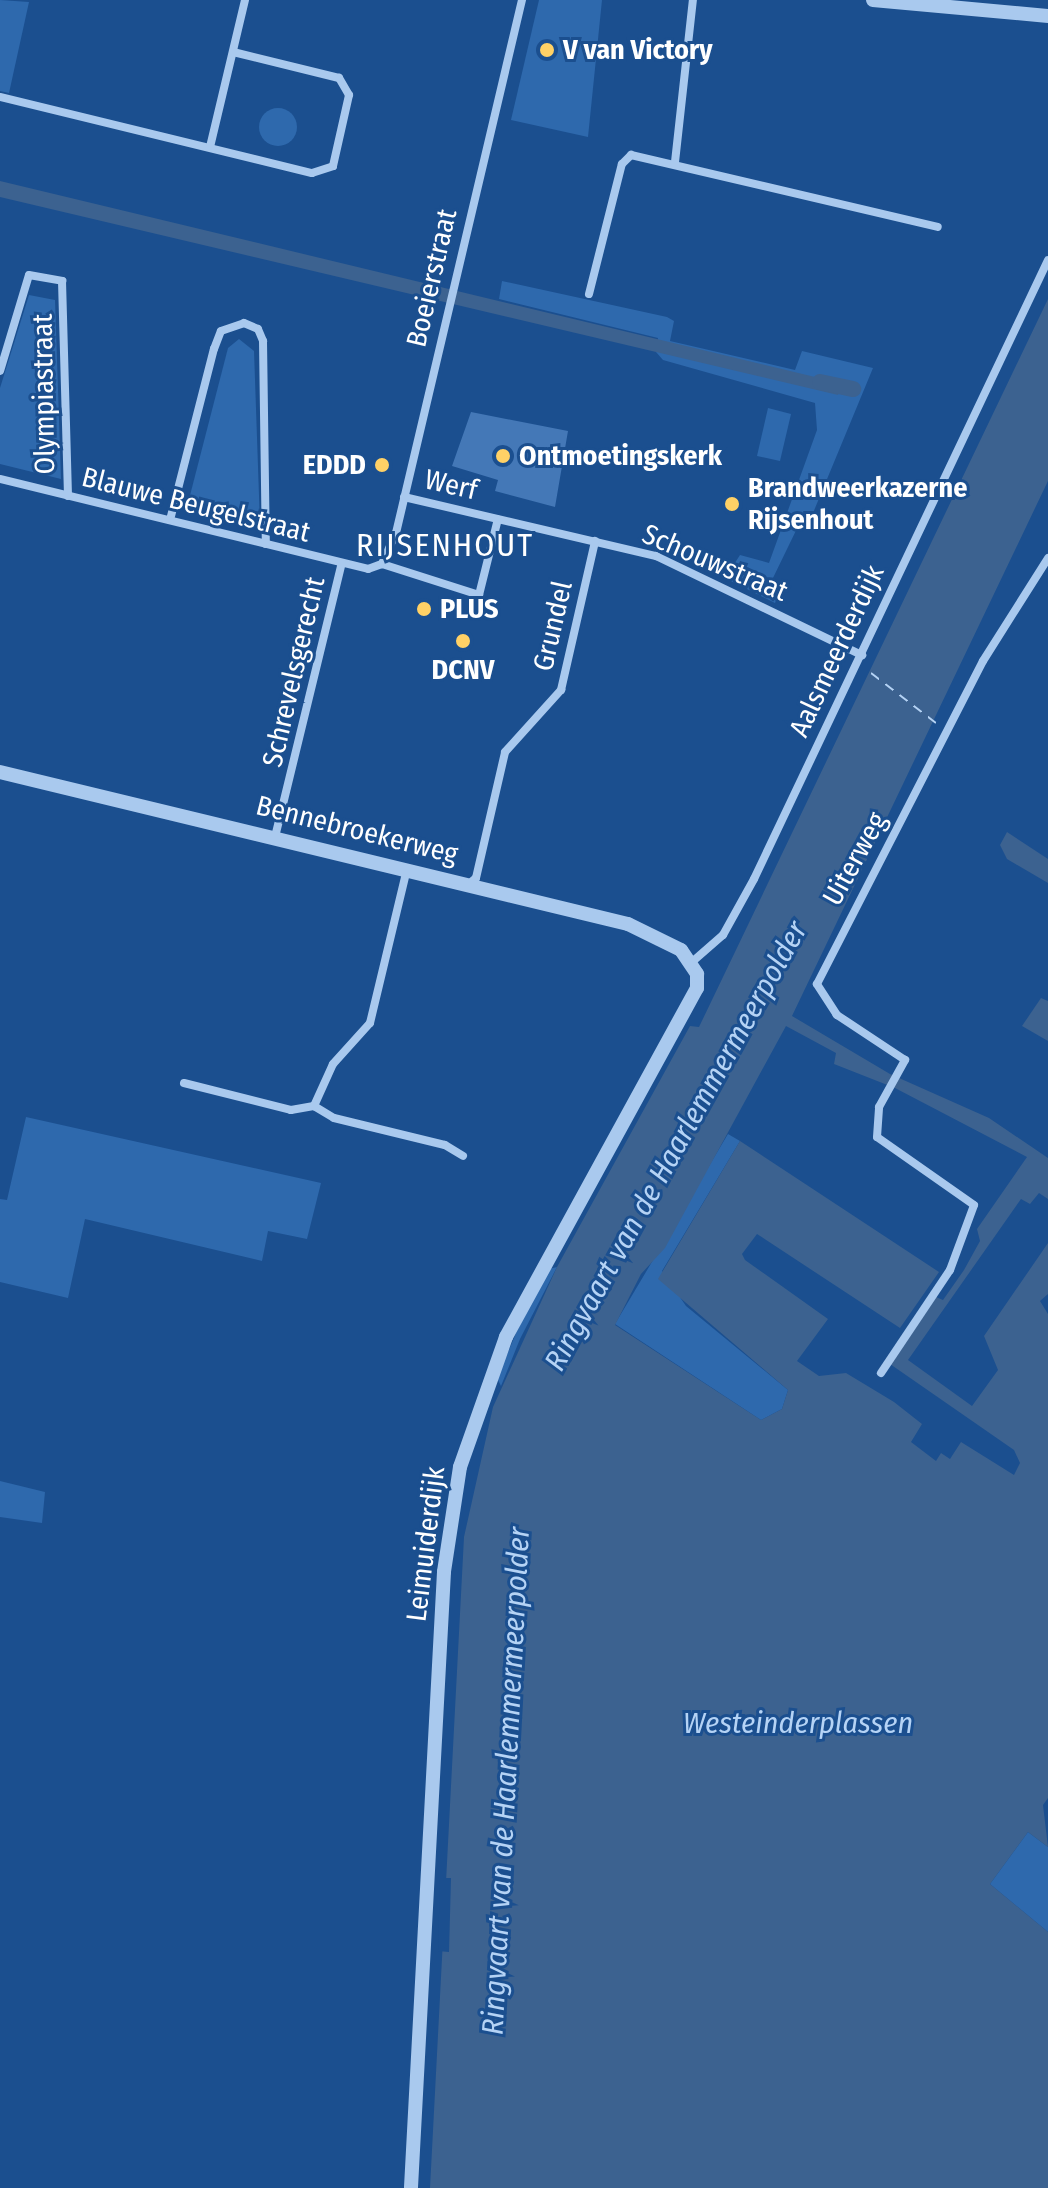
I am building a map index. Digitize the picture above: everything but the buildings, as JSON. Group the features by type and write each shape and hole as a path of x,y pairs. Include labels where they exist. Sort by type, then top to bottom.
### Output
{"street":[{"path":"210,147 245,0"},
{"name":"Boeierstraat","path":"382,564 404,497 522,0"},
{"path":"675,162 693,0"},
{"path":"873,0 1048,16"},
{"path":"0,97 312,173 333,166 349,95 339,78 233,52"},
{"path":"589,294 625,158 636,154 938,227"},
{"name":"Aalsmeerderdijk","path":"692,962 732,919 862,655 1048,260"},
{"name":"Olympiastraat","path":"0,371 29,275 62,281 68,496"},
{"path":"170,520 214,349 221,331 244,323 258,329 263,341 266,544"},
{"name":"Blauwe Beugelstraat","path":"0,479 368,569 382,564"},
{"name":"Werf","path":"382,564 479,595 498,519 404,497"},
{"name":"Schouwstraat","path":"498,519 595,541 676,564 862,655"},
{"name":"Grundel","path":"469,884 476,878 505,752 561,690 595,541"},
{"name":"Uiterweg","path":"881,1373 950,1270 974,1205 877,1137 876,1117 886,1092 905,1060 837,1015 817,984 983,661 1048,558"},
{"name":"Schrevelsgerecht","path":"275,837 342,563"},
{"name":"Bennebroekerweg","path":"0,772 628,924 666,941 692,962"},
{"path":"314,1106 333,1064 370,1023 407,869"},
{"name":"Leimuiderdijk","path":"411,2188 444,1572 460,1467 506,1337 697,988 692,962"},
{"path":"184,1083 291,1110 314,1106 334,1118 445,1145 463,1156"}],"shaded area":[{"path":"0,0 29,2 9,93 0,91"},
{"path":"539,0 602,0 588,137 511,120"},
{"path":"278,108 291,114 297,127 291,140 278,146 265,140 259,127 265,114"},
{"path":"502,281 667,317 674,321 670,341 795,370 802,351 873,368 813,513 805,512 772,580 781,586 775,603 725,578 740,555 769,563 817,430 815,403 663,360 656,352 658,338 499,299"},
{"path":"29,295 55,300 61,479 0,464 0,388"},
{"path":"239,339 254,351 260,524 187,507 228,348"},
{"path":"768,408 791,414 780,461 757,456"},
{"path":"26,1117 321,1183 307,1239 268,1231 262,1261 85,1219 68,1298 0,1282 0,1199 7,1200"},
{"path":"728,1134 740,1141 662,1271 686,1306 788,1390 782,1409 761,1420 615,1324"},
{"path":"557,1267 520,1339 501,1386 497,1378 517,1331 549,1269"},
{"path":"0,1481 45,1492 42,1523 0,1517"},
{"path":"1028,1832 1048,1847 1048,1932 990,1884"}],"water":[{"path":"0,181 840,383 838,395 0,197"},
{"name":"Westeinderplassen","path":"1048,299 1048,481 792,1016 890,1074 989,1118 1048,1158 1048,1199 1039,1193 1030,1204 1021,1199 908,1360 972,1406 998,1370 984,1336 1048,1243 1048,1294 1040,1301 1048,1314 1048,1798 1043,1805 1048,1847 1028,1832 990,1884 1048,1932 1048,2188 430,2188 464,1537 493,1407 557,1267 690,1026 699,1027","holes":["786,1026 836,1053 834,1064 895,1088 1027,1157 977,1229 980,1241 964,1270 943,1300 936,1297 890,1364 1014,1450 1020,1463 1014,1475 961,1442 950,1459 941,1453 936,1461 911,1442 922,1424 894,1402 846,1373 819,1376 797,1361 828,1319 745,1260 742,1254 757,1234 900,1328 939,1272 740,1141 658,1279 788,1390 782,1409 761,1420 615,1325 641,1274 665,1248"]},
{"path":"1007,832 1048,859 1048,883 1007,859 1000,845"},
{"path":"1041,998 1048,1001 1048,1041 1022,1026"}],"pier":[{"path":"440,1878 451,1878 449,1952 438,1951"}],"waterway":[{"path":"820,382 853,389"}],"ferry route":[{"path":"871,673 936,723"}],"place":[{"name":"V van Victory","path":"547,50"},
{"name":"Ontmoetingskerk","path":"503,456"},
{"name":"EDDD","path":"382,465"},
{"name":"Brandweerkazerne Rijsenhout","path":"732,504"},
{"name":"PLUS","path":"424,609"},
{"name":"DCNV","path":"463,641"}],"district":[{"name":"RIJSENHOUT","path":"445,545"}],"water label":[{"name":"Ringvaart van de Haarlemmermeerpolder","path":"676,1146"},
{"name":"Ringvaart van de Haarlemmermeerpolder","path":"506,1781"}]}
